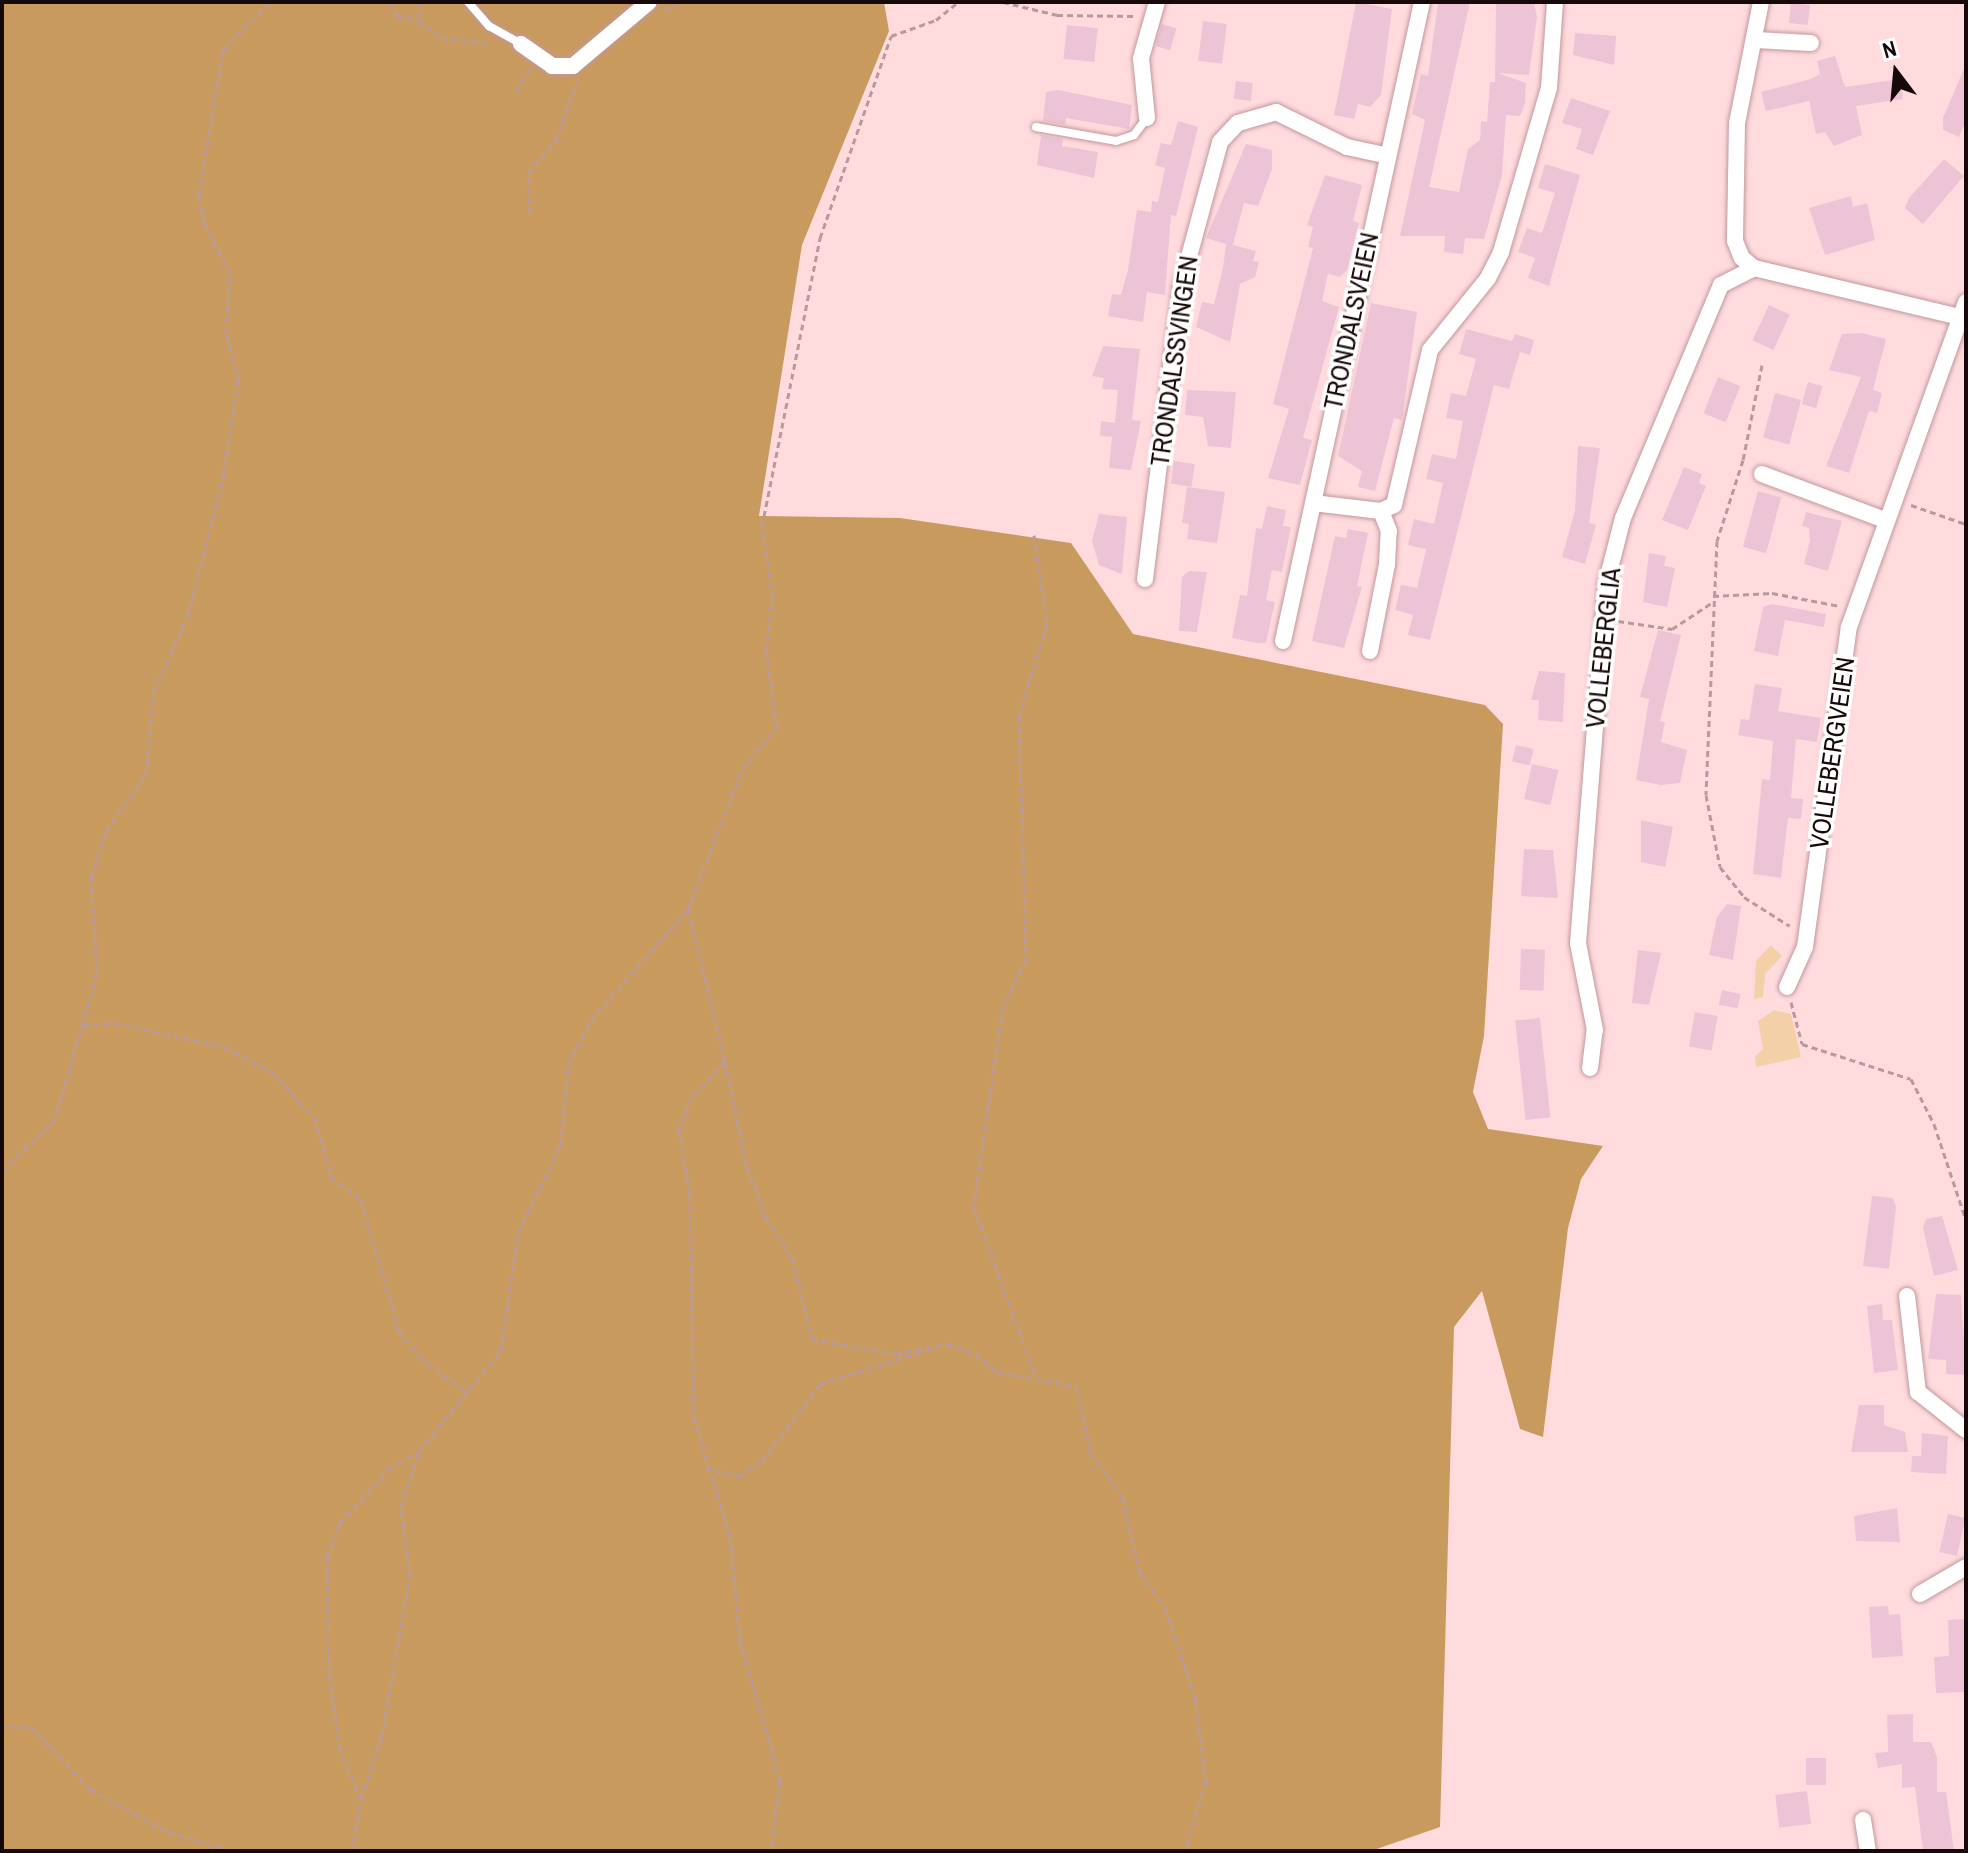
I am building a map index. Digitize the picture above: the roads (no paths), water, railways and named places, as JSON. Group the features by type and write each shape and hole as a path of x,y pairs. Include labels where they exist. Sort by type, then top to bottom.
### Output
{"street":[{"path":"521,44 558,67 576,65 649,2"},
{"name":"TRONDALSVEIEN","path":"1283,641 1386,155 1422,2"},
{"path":"1313,503 1381,511 1394,505 1430,350 1488,278 1501,252 1549,88 1555,2"},
{"path":"1721,285 1748,263 1735,241 1737,123 1761,2"},
{"path":"1147,118 1141,58 1154,8"},
{"path":"1755,40 1811,43"},
{"name":"TRONDALSSVINGEN","path":"1145,579 1181,286 1220,142 1238,123 1276,112 1347,147 1386,155"},
{"name":"VOLLEBERGLIA","path":"1590,1068 1595,1030 1578,943 1603,618 1623,518 1721,285 1735,241"},
{"name":"VOLLEBERGVEIEN","path":"1748,263 1963,309 1892,498 1856,609 1806,937 1787,987"},
{"path":"1762,474 1885,520"},
{"path":"1370,651 1387,564 1389,531 1381,511"},
{"path":"1907,1296 1918,1392 1966,1430"},
{"path":"1920,1594 1966,1567"},
{"path":"1863,1820 1868,1851"}],"lane":[{"path":"468,2 489,26 521,44"},
{"path":"1036,127 1116,141 1134,135 1147,118"}]}
